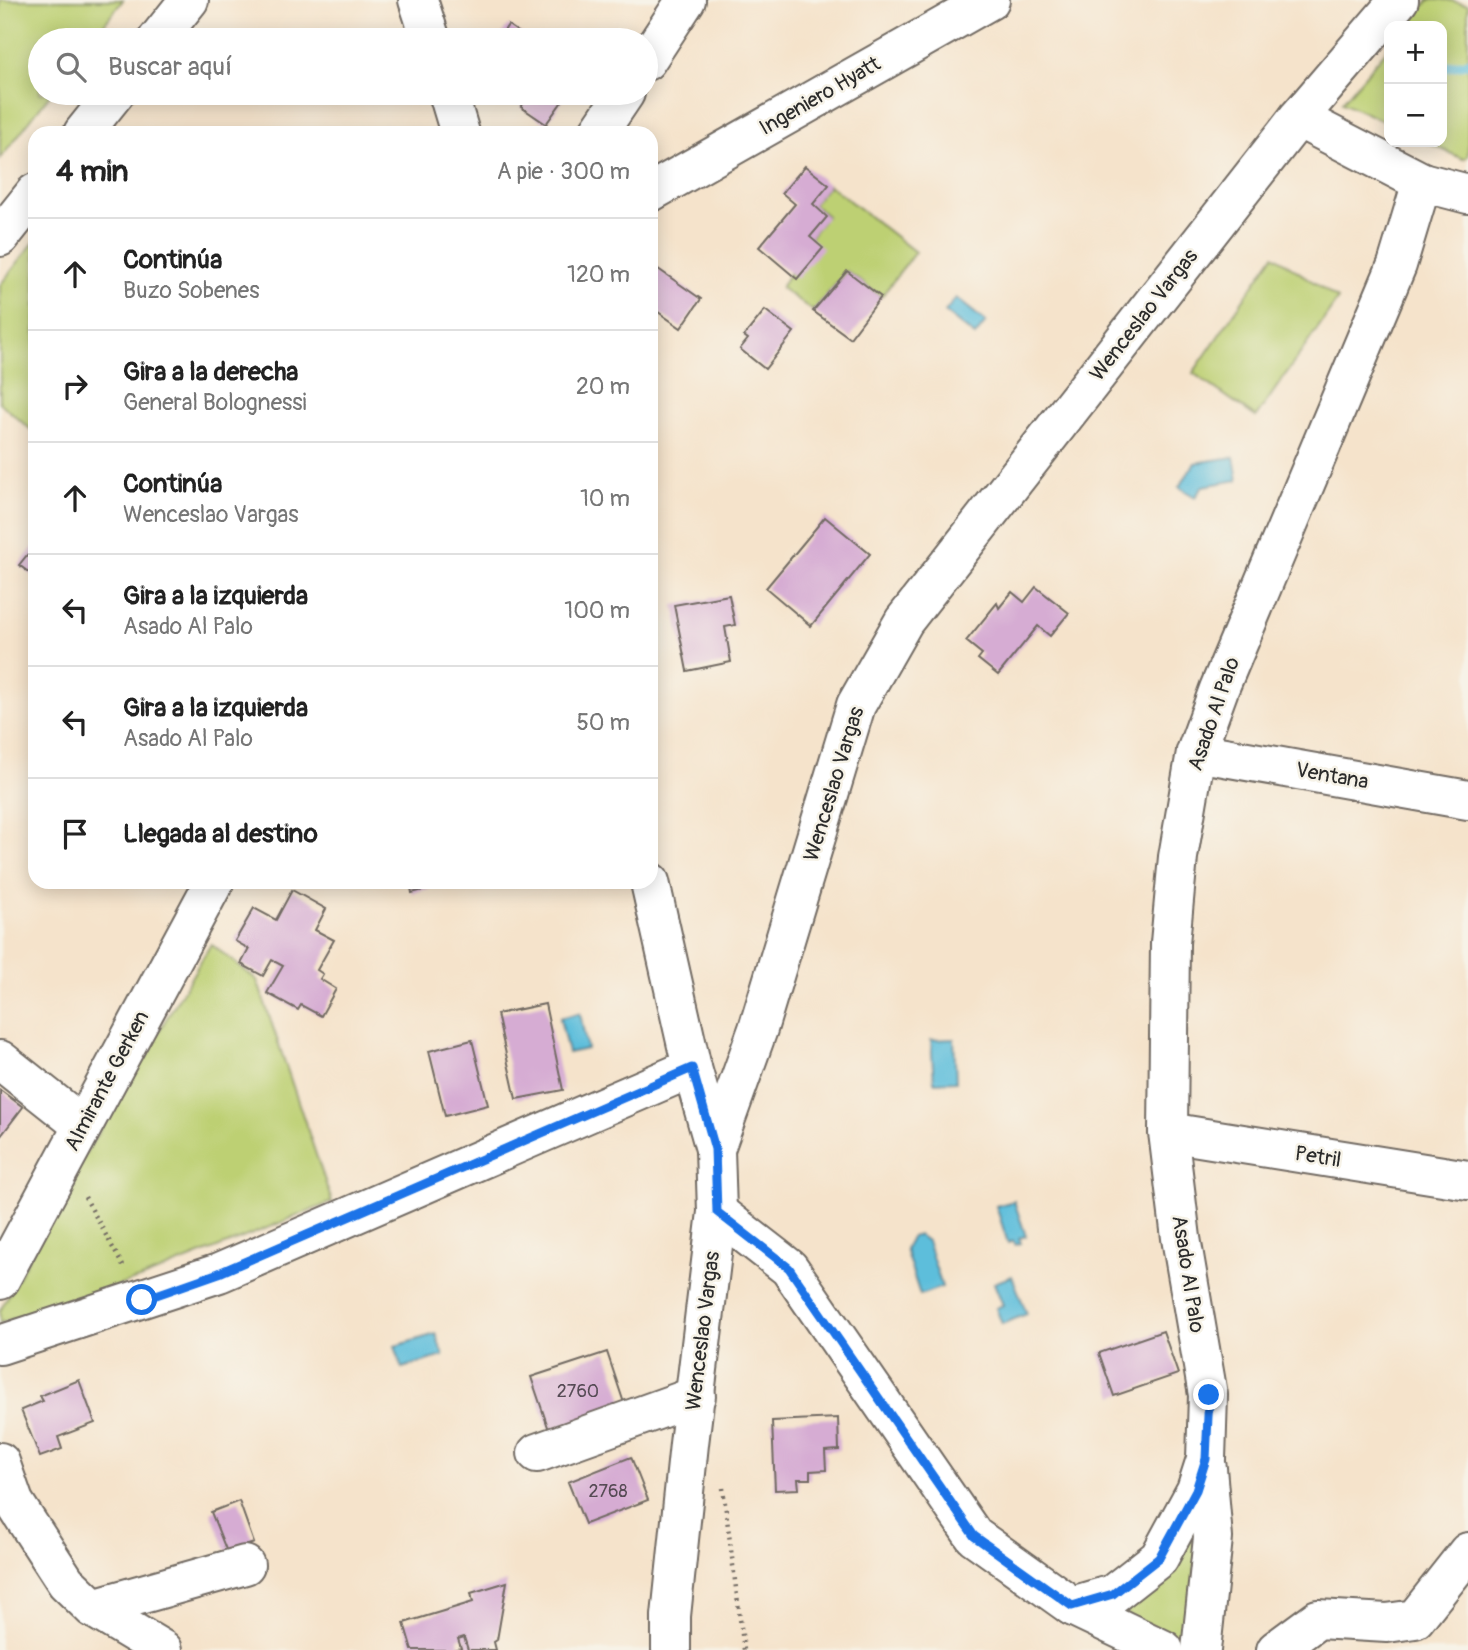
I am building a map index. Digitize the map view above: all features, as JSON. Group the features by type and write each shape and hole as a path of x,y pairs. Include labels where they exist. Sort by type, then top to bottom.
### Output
{"street":[{"path":"167,28 189,0"},
{"path":"418,0 427,28"},
{"path":"658,43 686,0"},
{"name":"Ingeniero Hyatt","path":"658,188 990,0"},
{"name":"Wenceslao Vargas","path":"671,1650 671,1616 717,1212 715,1149 758,1029 856,705 904,621 1298,118 1399,0"},
{"path":"89,126 105,105"},
{"path":"451,105 458,126"},
{"path":"603,126 617,105"},
{"path":"1298,118 1422,182 1468,194"},
{"name":"Asado Al Palo","path":"1201,1650 1213,1538 1206,1459 1209,1395 1181,1238 1168,1132 1170,943 1178,857 1196,752 1219,689 1397,265 1422,182"},
{"path":"0,237 28,202"},
{"name":"Ventana","path":"1196,752 1468,800"},
{"name":"Almirante Gerken","path":"0,1280 210,889"},
{"path":"652,889 692,1068 715,1149"},
{"path":"0,1060 82,1125"},
{"path":"0,1345 219,1273 692,1068"},
{"name":"Petril","path":"1168,1132 1468,1180"},
{"path":"717,1212 789,1268 974,1536 1072,1606 1164,1650"},
{"path":"537,1453 696,1396"},
{"name":"Asado Al Palo","path":"1072,1606 1113,1594 1159,1558 1196,1490 1206,1459"},
{"path":"0,1462 14,1502 66,1582 93,1608 163,1650"},
{"path":"1276,1650 1318,1619 1387,1623 1415,1619 1468,1552"},
{"path":"93,1608 245,1565"}],"path":[{"path":"65,1159 142,1300"},
{"path":"690,1444 722,1479 744,1650"}],"green space":[{"path":"0,0 123,0 101,28 28,28 28,105 42,105 0,159"},
{"path":"1429,0 1448,0 1468,5 1468,156 1463,159 1437,147 1447,147 1447,21 1411,21"},
{"path":"1384,53 1384,122 1342,102"},
{"path":"829,185 915,252 881,297 847,271 813,311 781,288 810,237 827,216 813,204"},
{"path":"28,250 28,427 0,403 0,285"},
{"path":"1274,255 1338,299 1256,417 1193,373"},
{"path":"211,944 257,980 332,1202 142,1278 0,1323 0,1311 77,1168"},
{"path":"1199,1531 1188,1630 1164,1640 1127,1615 1128,1600"}],"water":[{"path":"956,298 986,322 975,336 945,312"},
{"path":"1234,457 1238,480 1203,486 1195,497 1179,487 1195,463"},
{"path":"580,1013 587,1049 568,1053 560,1018"},
{"path":"954,1039 956,1081 934,1082 931,1040"},
{"path":"1014,1201 1026,1236 1019,1238 1021,1243 1015,1245 1013,1241 1008,1243 996,1206"},
{"path":"919,1235 927,1241 942,1287 920,1295 905,1249 911,1237"},
{"path":"1012,1276 1027,1314 1002,1324 996,1308 1003,1305 994,1283"},
{"path":"436,1334 443,1356 402,1368 395,1346"}],"building":[{"path":"522,105 559,105 546,124 521,107"},
{"path":"805,166 829,185 813,204 827,217 810,237 823,248 797,279 759,247 795,204 782,193"},
{"path":"658,269 701,299 681,328 658,312"},
{"path":"847,271 881,297 850,338 813,311"},
{"path":"765,310 794,332 765,369 740,349 748,339 744,336"},
{"path":"825,517 870,554 811,626 766,588"},
{"path":"28,554 28,572 19,565"},
{"path":"1036,587 1069,613 1050,636 1038,626 998,675 978,659 982,654 966,641 997,603 999,608 1012,592 1024,602"},
{"path":"729,595 735,625 725,627 731,662 687,671 674,605"},
{"path":"411,889 427,889 412,893"},
{"path":"292,890 326,909 315,930 334,940 317,970 323,974 320,979 336,989 321,1016 301,1005 298,1010 267,993 283,966 272,960 263,976 241,964 249,949 235,941 254,908 276,920"},
{"path":"545,1004 563,1090 516,1099 497,1014"},
{"path":"472,1040 488,1105 445,1116 429,1051"},
{"path":"0,1090 23,1107 0,1137"},
{"path":"1163,1331 1178,1374 1114,1396 1099,1353"},
{"path":"607,1352 625,1406 549,1430 531,1377"},
{"path":"79,1380 95,1423 58,1437 62,1449 40,1457 21,1410 43,1401 40,1396"},
{"path":"838,1418 839,1450 825,1451 826,1470 810,1471 810,1479 798,1479 799,1489 775,1490 772,1421"},
{"path":"631,1457 648,1500 585,1524 568,1482"},
{"path":"239,1501 254,1543 227,1552 211,1512"},
{"path":"507,1582 497,1640 494,1642 496,1650 468,1650 464,1637 458,1639 461,1648 453,1650 412,1650 404,1623 473,1602 471,1593"}],"waterway":[{"path":"1447,67 1468,63"}],"route":[{"path":"142,1300 219,1273 692,1068 715,1149 717,1212 789,1268 974,1536 1072,1606 1113,1594 1159,1558 1196,1490 1206,1459 1209,1395"}]}
